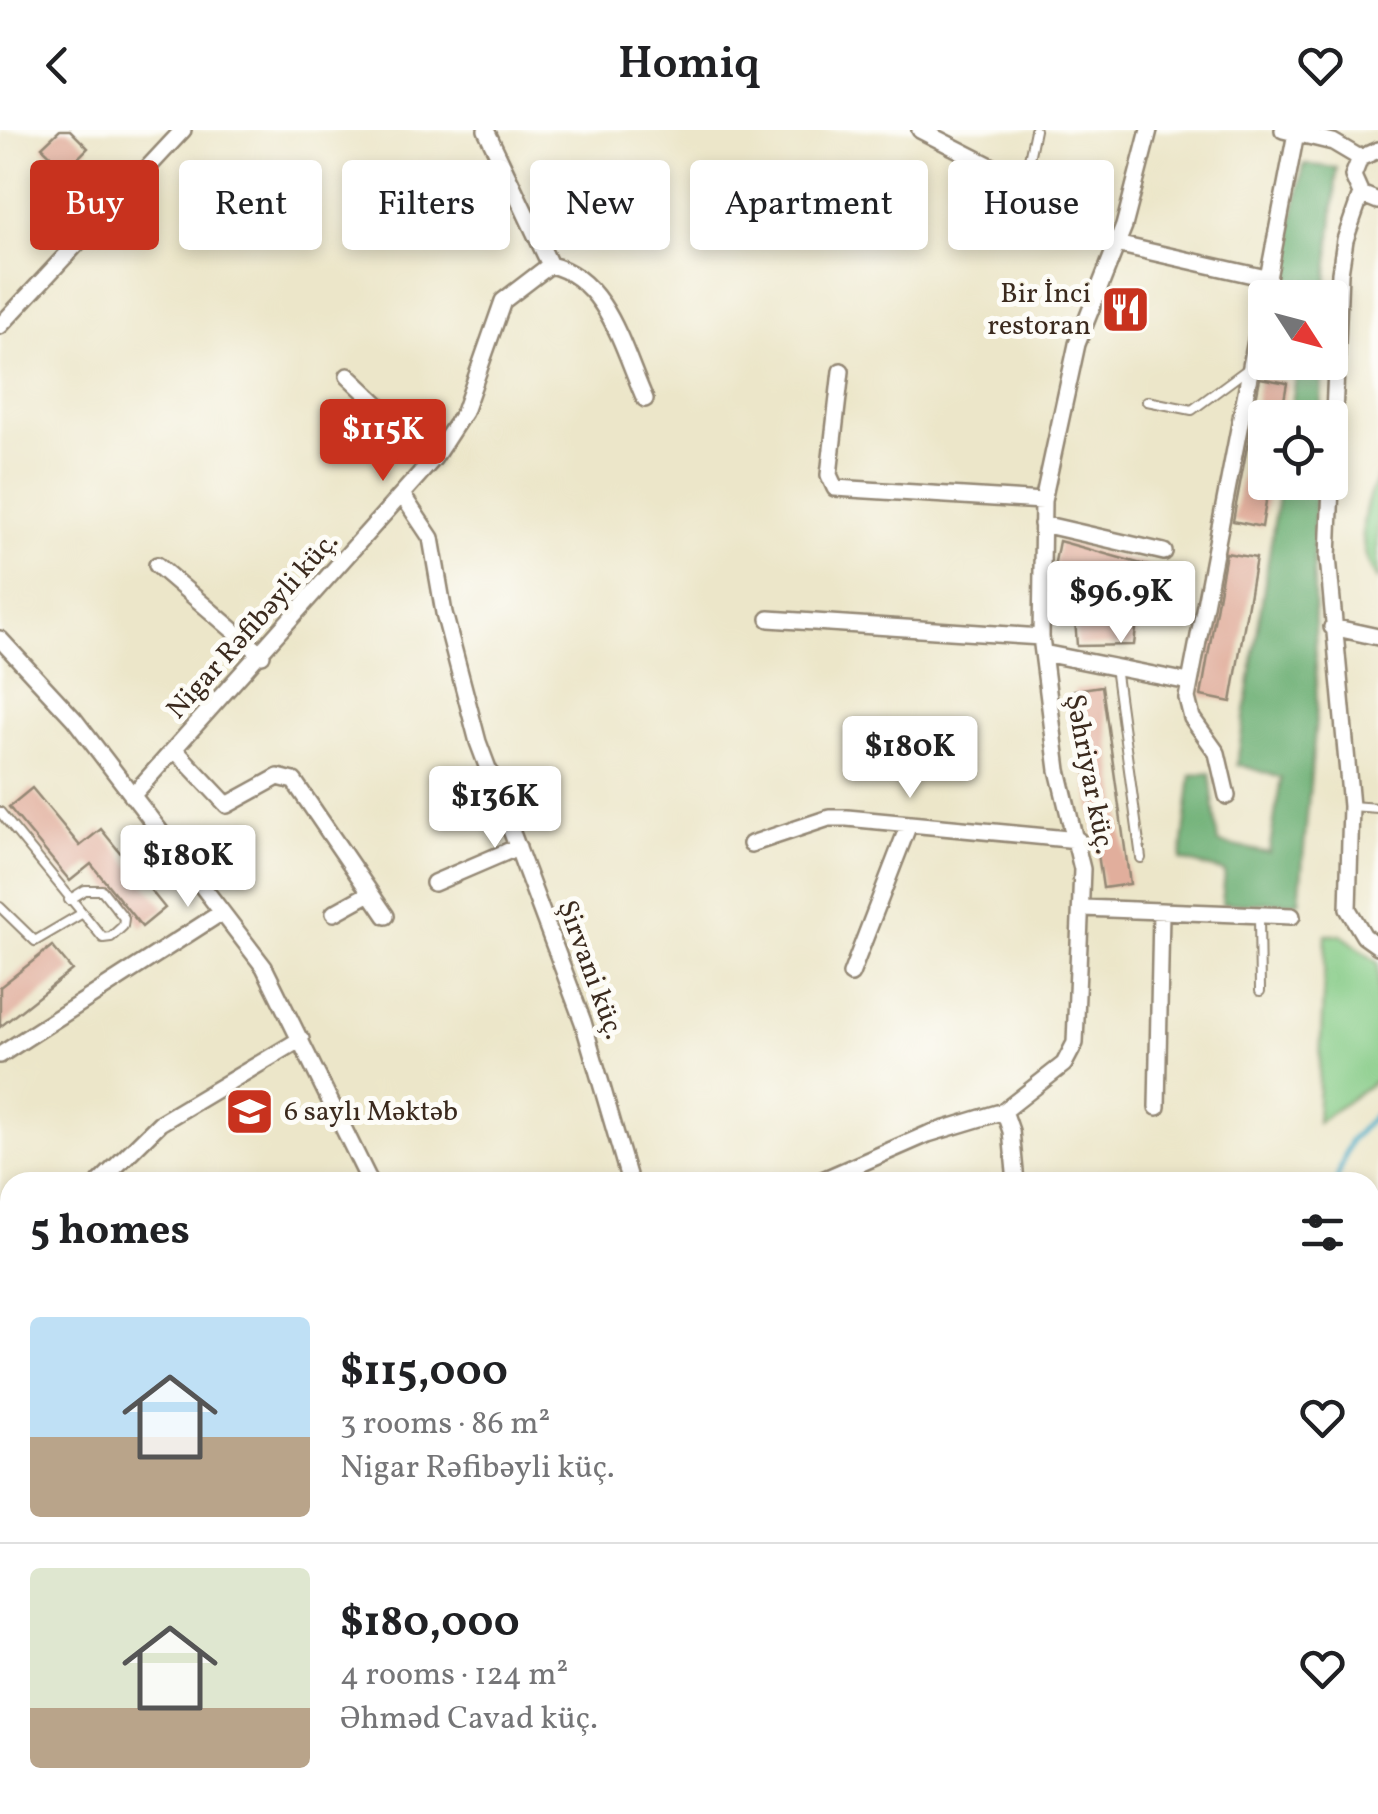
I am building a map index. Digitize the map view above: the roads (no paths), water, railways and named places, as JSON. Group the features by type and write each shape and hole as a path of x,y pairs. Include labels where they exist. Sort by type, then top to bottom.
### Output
{"street":[{"path":"0,326 182,130"},
{"path":"486,130 550,265 572,270 587,282 605,310 645,399"},
{"path":"920,130 979,160"},
{"name":"Şəhriyar küç.","path":"1004,1112 1064,1064 1073,1050 1084,908 1078,840 1058,770 1042,645 1042,524 1077,344 1116,244 1149,130"},
{"path":"1116,244 1266,278 1289,132 1333,142 1360,158"},
{"path":"1378,150 1360,158 1353,176 1361,194 1345,240 1340,274 1328,558 1351,806 1348,909 1356,926 1378,946"},
{"path":"1361,194 1378,201"},
{"name":"Nigar Rəfibəyli küç.","path":"132,796 262,656 434,458 470,397 504,301 550,265"},
{"path":"841,371 828,474 835,488 1044,501"},
{"path":"1227,796 1217,754 1188,709 1189,682 1248,373"},
{"path":"348,376 434,458"},
{"name":"Şirvani küç.","path":"403,496 431,538 444,613 474,726 584,1022 627,1172"},
{"path":"1042,524 1164,552"},
{"path":"157,565 262,656"},
{"path":"769,619 1042,645 1115,668 1189,682"},
{"path":"1332,627 1378,637"},
{"path":"0,639 74,719 275,984 365,1172"},
{"path":"176,751 227,805 278,777 294,781 386,916"},
{"path":"751,844 829,818 1078,840"},
{"path":"852,974 910,824"},
{"path":"434,883 518,846"},
{"path":"334,913 370,893"},
{"path":"1084,908 1161,914 1292,916"},
{"path":"0,1055 220,914"},
{"path":"1157,1107 1161,914"},
{"path":"110,1172 160,1123 301,1039"},
{"path":"841,1172 928,1134 1004,1112 1011,1131 1015,1172"}],"lane":[{"path":"1029,160 1035,130"},
{"path":"1147,402 1192,410 1248,369"},
{"path":"1115,668 1141,858"},
{"path":"1351,806 1378,808"},
{"path":"0,812 69,900 103,938 111,938 123,926 124,918 102,890 85,890 69,900"},
{"path":"0,907 35,941 81,914"},
{"path":"1260,916 1260,991"}],"waterway":[{"path":"1339,1172 1350,1141 1378,1112"}],"place":[{"name":"Bir İnci restoran","path":"1126,310"},
{"name":"6 saylı Məktəb","path":"249,1112"}]}
